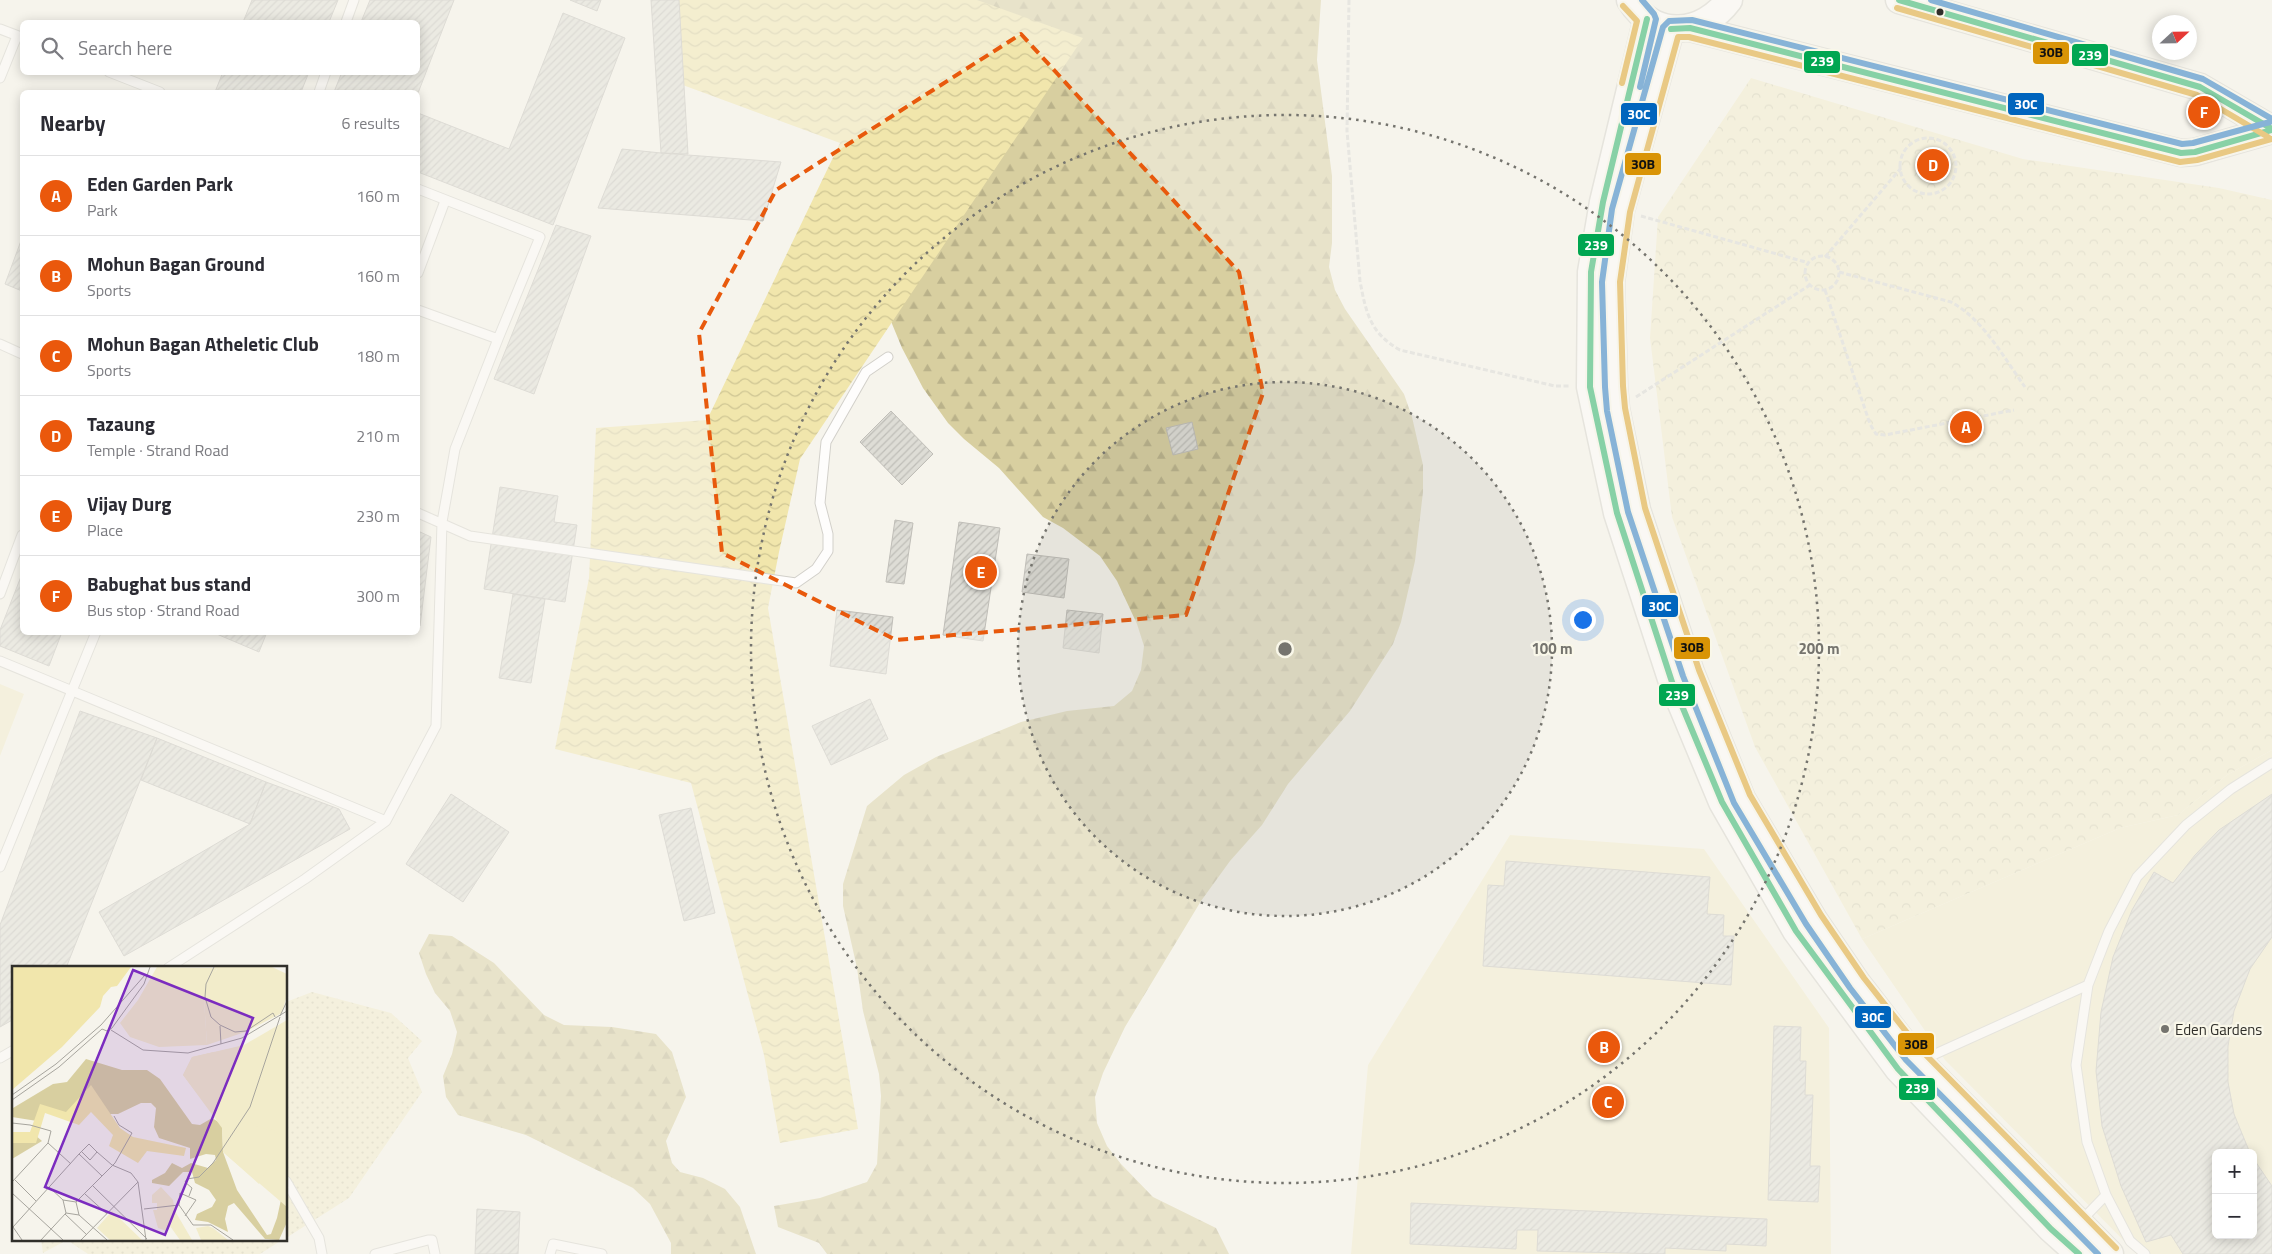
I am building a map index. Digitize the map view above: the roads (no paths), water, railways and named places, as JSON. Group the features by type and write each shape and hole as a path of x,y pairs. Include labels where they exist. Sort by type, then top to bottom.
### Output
{"main road":[{"path":"1680,28 1706,22 1720,12 1729,0"},
{"path":"1899,0 2200,87 2272,130"},
{"path":"2079,1254 2051,1230 1898,1069 1796,932 1722,802 1672,682 1617,513 1590,387 1591,272 1602,202 1639,9 1680,28 2181,153 2195,152 2272,130"},
{"path":"1680,28 1621,210 1611,282 1616,409 1637,510 1691,673 1742,799 1820,928 1857,983 1919,1061 2079,1223 2120,1248"}],"lane":[{"path":"347,20 354,0"},
{"path":"0,29 20,37 0,78"},
{"path":"117,75 155,90"},
{"path":"320,90 325,75"},
{"path":"171,966 305,878 386,821 436,726 442,522 454,448 540,237 420,190"},
{"path":"420,268 445,201"},
{"path":"420,311 498,339"},
{"path":"0,344 20,353"},
{"path":"420,514 470,536 796,583 816,569 828,552 828,534 820,503 826,442 866,372 888,357"},
{"path":"0,594 20,540"},
{"path":"0,867 95,635"},
{"path":"0,661 386,821"},
{"path":"2118,1254 2120,1248 2106,1196 2088,1142 2076,1065 2088,985 2109,931 2137,877 2186,825 2232,789 2272,763"},
{"path":"1919,1061 2088,985"},
{"path":"0,1058 12,1051"},
{"path":"288,1184 320,1238 322,1254"},
{"path":"2079,1223 2106,1196"},
{"path":"376,1254 428,1240 432,1240 435,1254"},
{"path":"550,1254 553,1244 602,1254"},
{"path":"2120,1248 2145,1254"}],"water":[{"path":"676,0 977,0 1083,38 800,459 768,608 858,1129 780,1143 764,1055 691,783 555,749 589,578 596,428 707,420 840,143 680,84"}],"place":[{"name":"Babughat bus stand","path":"2204,112"},
{"name":"Tazaung","path":"1933,165"},
{"name":"Eden Garden Park","path":"1966,427"},
{"name":"Vijay Durg","path":"981,572"},
{"name":"Eden Gardens","path":"2165,1029"},
{"name":"Mohun Bagan Ground","path":"1604,1047"},
{"name":"Mohun Bagan Atheletic Club","path":"1608,1102"}]}
